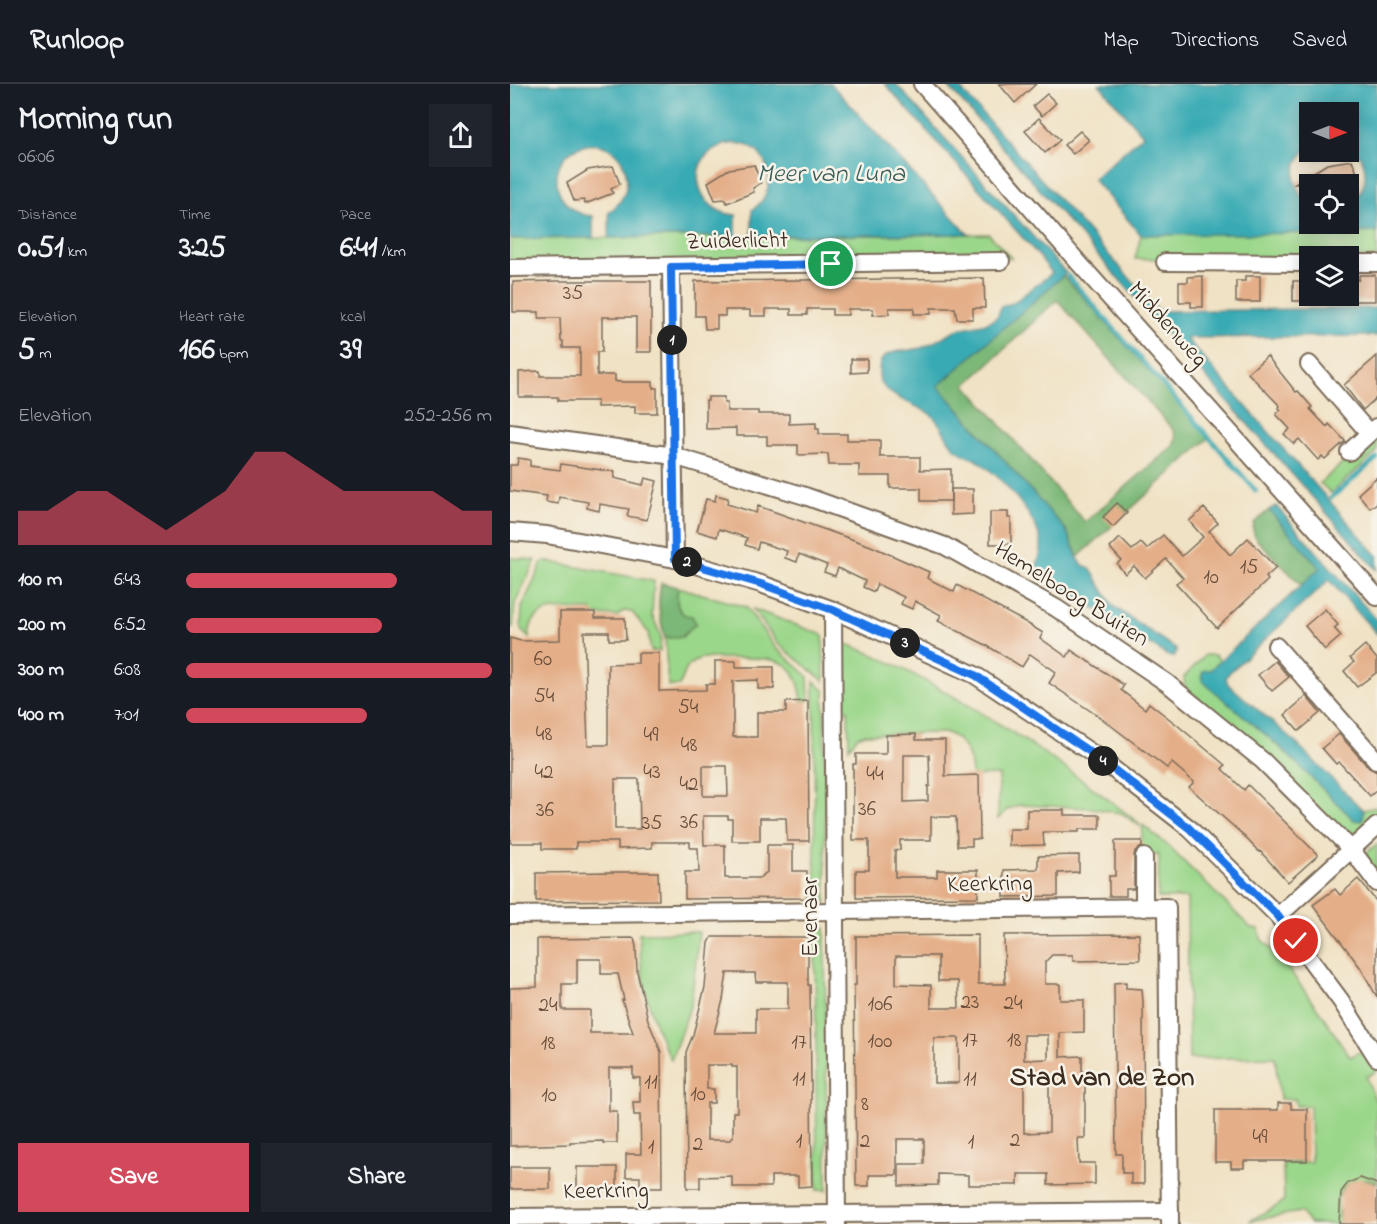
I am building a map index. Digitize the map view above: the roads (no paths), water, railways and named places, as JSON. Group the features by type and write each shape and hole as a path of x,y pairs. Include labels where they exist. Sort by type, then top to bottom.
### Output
{"street":[{"name":"Middenweg","path":"922,84 1377,597"},
{"name":"Zuiderlicht","path":"510,268 1001,261"},
{"path":"1166,262 1299,263"},
{"path":"1359,263 1377,263"},
{"path":"671,267 675,559"},
{"path":"1309,364 1373,430 1349,452"},
{"name":"Hemelboog Buiten","path":"510,433 674,456 805,496 945,546 1056,608 1167,683 1263,760 1351,849 1377,883"},
{"path":"510,532 547,535 675,559 761,584 833,610 975,675 1099,758 1189,828 1278,916 1341,1001 1377,1058"},
{"name":"Evenaar","path":"833,610 837,1219"},
{"path":"1276,646 1377,761"},
{"path":"1278,916 1377,826"},
{"path":"1144,857 1144,908"},
{"name":"Keerkring","path":"510,915 1167,907 1170,1217 837,1219 510,1217"}],"water":[{"name":"Meer van Luna","path":"510,84 831,84 968,234 752,236 752,210 762,200 768,188 769,176 766,164 759,154 750,147 738,143 724,145 711,151 703,161 699,172 699,184 703,195 711,205 722,212 736,215 736,236 609,238 609,212 620,202 627,178 618,156 609,148 597,145 583,146 570,152 562,161 557,172 557,184 568,206 579,213 593,216 593,238 510,239"},
{"path":"885,84 896,84 1066,273 938,386 1066,530 1079,560 1090,568 1113,606 1176,649 1174,657 1168,656 1035,570 1040,557 1041,544 1033,522 1016,498 987,467 959,452 930,414 890,393 880,382 881,362 890,353 921,348 959,329 989,322 998,316 1001,306 1013,303 1052,273"},
{"path":"946,84 956,84 1159,311 1377,308 1377,336 1186,338 1377,555 1377,570"},
{"path":"1099,84 1377,84 1377,232 1359,233 1359,194 1365,174 1359,155 1359,102 1299,102 1299,159 1294,178 1299,191 1299,233 1141,235 1093,179 1143,135"},
{"path":"1276,506 1377,620 1377,634 1329,580 1226,678 1228,684 1293,740 1363,810 1361,821 1354,820 1280,747 1202,681 1202,673 1205,670 1210,670 1320,568 1269,510"}],"waterway":[{"path":"1068,276 1256,491"},
{"path":"1331,498 1377,458"}],"district":[{"name":"Stad van de Zon","path":"1102,1078"}]}
